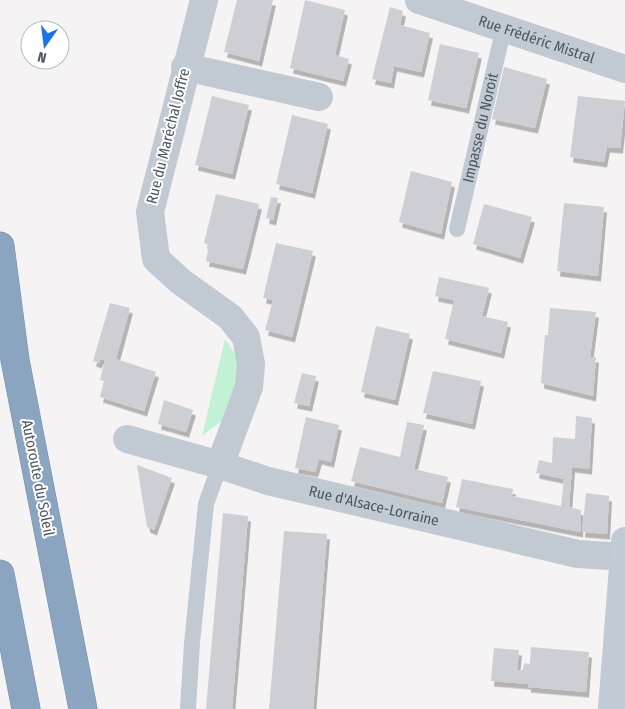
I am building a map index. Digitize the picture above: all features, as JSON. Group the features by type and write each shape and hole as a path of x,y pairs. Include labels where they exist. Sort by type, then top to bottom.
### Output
{"highway":[{"name":"Autoroute du Soleil","path":"0,246 15,360 83,709"},
{"path":"0,574 26,709"}],"street":[{"name":"Rue du Maréchal Joffre","path":"204,0 185,67 150,212 156,260 180,281 230,318 246,337 251,364 249,387 220,465"},
{"name":"Rue Frédéric Mistral","path":"419,0 625,69"},
{"path":"185,67 319,97"},
{"name":"Rue d'Alsace-Lorraine","path":"127,439 220,465 268,481 578,554 625,552"},
{"path":"612,709 620,667 625,552"}],"lane":[{"name":"Impasse du Noroit","path":"457,229 504,27"},
{"path":"188,709 192,643 206,504 220,465"}],"green space":[{"path":"225,339 237,357 240,372 234,398 223,420 202,436"}],"building":[{"path":"237,0 273,0 259,61 224,52"},
{"path":"305,0 345,10 335,55 349,59 343,81 290,68"},
{"path":"390,7 403,11 400,25 430,33 421,72 394,66 391,83 372,79"},
{"path":"440,44 479,53 466,108 428,100"},
{"path":"504,67 547,79 535,128 492,119"},
{"path":"212,96 249,105 232,174 195,165"},
{"path":"578,96 625,101 620,148 607,147 604,162 570,157"},
{"path":"292,115 328,124 312,193 276,184"},
{"path":"411,171 452,182 441,234 399,222"},
{"path":"216,194 259,204 243,269 206,261 209,245 204,243"},
{"path":"271,197 278,198 273,220 266,218"},
{"path":"564,203 604,207 598,276 557,271"},
{"path":"484,204 532,217 520,258 473,244"},
{"path":"276,243 313,251 292,337 265,330 273,300 263,298"},
{"path":"439,277 489,288 482,316 508,322 501,353 445,339 454,300 435,296"},
{"path":"110,303 130,308 116,359 156,372 144,411 100,397 104,381 100,380 105,360 100,359 99,363 93,361"},
{"path":"550,308 596,312 590,357 596,357 593,396 541,383 545,335 548,335"},
{"path":"376,326 410,334 395,400 361,392"},
{"path":"433,371 481,381 472,424 423,413"},
{"path":"302,373 316,376 309,406 294,403"},
{"path":"164,400 193,410 186,432 158,424"},
{"path":"576,416 592,418 589,469 572,467 569,507 581,510 580,532 456,507 462,479 513,489 512,496 561,506 564,479 536,473 539,460 552,463 553,437 575,439"},
{"path":"306,417 339,425 331,462 319,459 315,472 295,468"},
{"path":"407,422 424,425 414,469 448,477 442,503 351,481 360,447 400,457"},
{"path":"137,465 172,478 154,530 147,527"},
{"path":"586,493 609,496 607,534 582,532"},
{"path":"223,513 248,516 232,709 206,709"},
{"path":"284,531 327,534 313,709 269,709"},
{"path":"531,647 589,652 586,692 528,687 528,684 491,681 494,648 519,650 517,670 523,670 524,663 530,664"}]}
